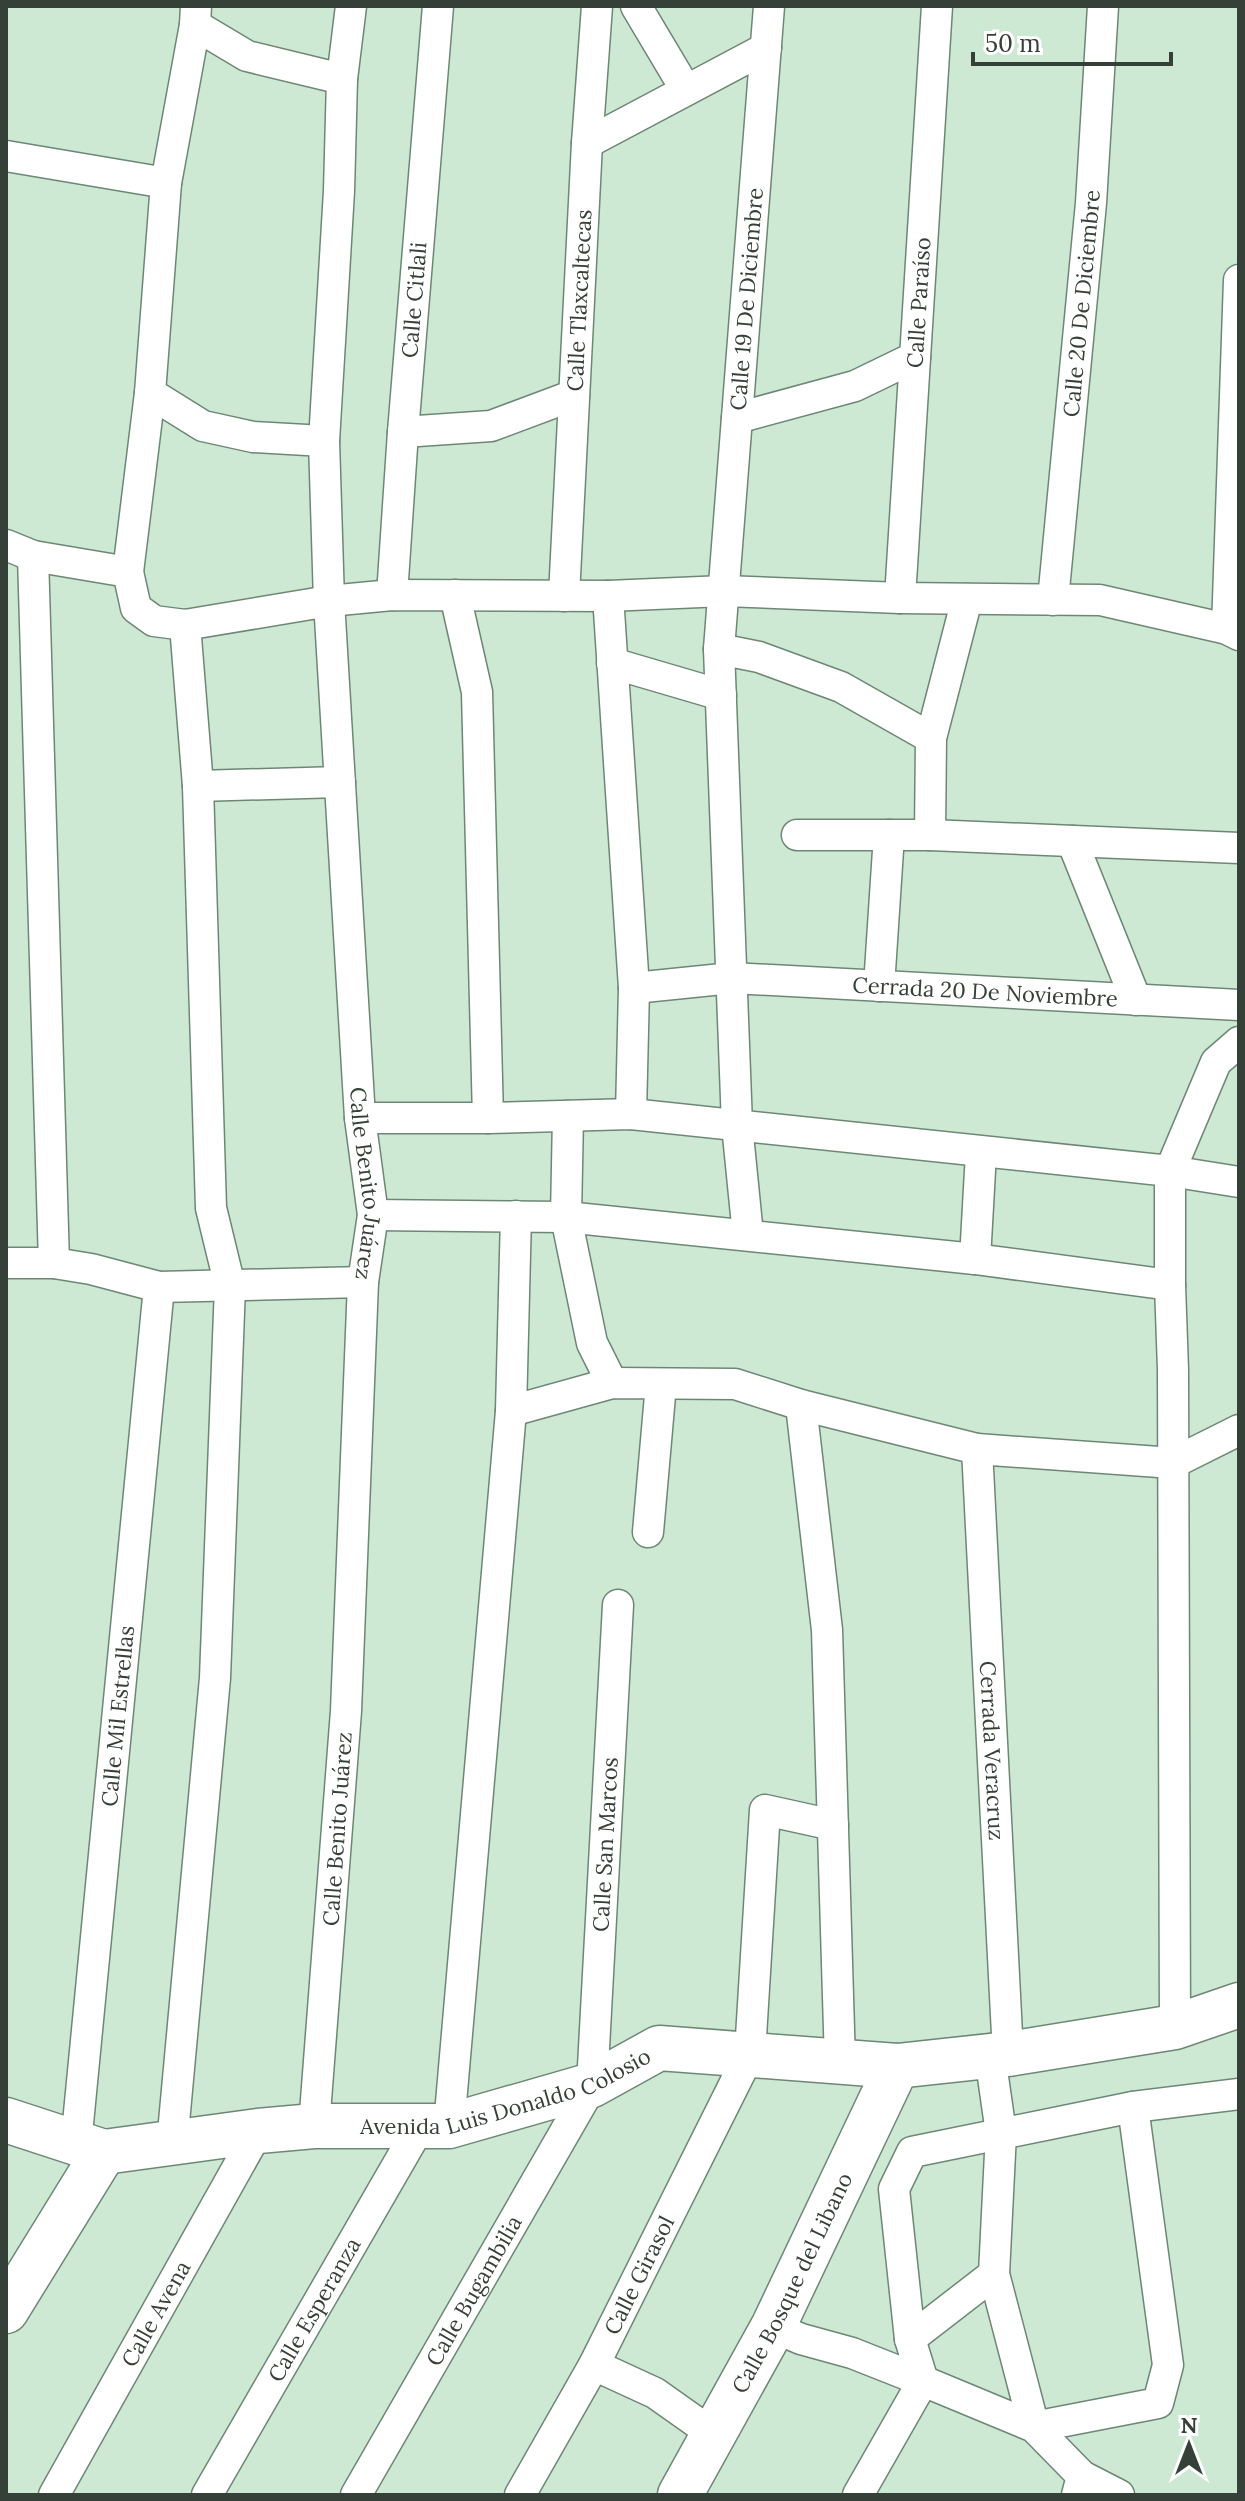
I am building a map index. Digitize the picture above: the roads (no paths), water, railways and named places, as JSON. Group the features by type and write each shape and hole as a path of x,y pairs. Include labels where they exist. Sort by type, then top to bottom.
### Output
{"main road":[{"name":"Avenida Luis Donaldo Colosio","path":"6,2120 90,2148 172,2144 314,2126 435,2126 592,2085 659,2048 897,2066 999,2055 1175,2027 1239,2005"},
{"name":"Calle Bosque del Libano","path":"680,2495 773,2327 897,2066"},
{"path":"6,2311 90,2148"}],"street":[{"name":"Calle Benito Juárez","path":"314,2126 346,1711 363,1282 373,1215 360,1118 329,601 324,441 339,191 342,79 351,6"},
{"name":"Calle Citlali","path":"392,595 438,6"},
{"name":"Calle Tlaxcaltecas","path":"564,596 597,6"},
{"path":"636,6 686,90"},
{"name":"Calle 19 De Diciembre","path":"748,1235 737,1125 719,649 769,6"},
{"name":"Calle Paraíso","path":"900,598 937,6"},
{"name":"Calle 20 De Diciembre","path":"1053,600 1091,203 1103,6"},
{"path":"342,79 247,56 195,16 166,183 150,393 128,572 136,608 154,621 185,625 329,601 392,595 608,596 724,591 900,598 1100,600 1233,632 1239,280"},
{"path":"587,143 766,48"},
{"path":"6,156 166,183"},
{"path":"737,418 855,386 915,357"},
{"path":"150,393 203,426 253,437 324,441"},
{"path":"403,432 491,426 574,395"},
{"path":"54,1263 20,550 128,572"},
{"path":"455,595 477,692 488,1118"},
{"path":"608,596 634,988 631,1114"},
{"path":"930,835 931,738 967,599"},
{"path":"172,2144 215,1678 230,1286 211,1208 198,786 185,625"},
{"path":"719,649 759,657 841,687 931,738"},
{"path":"612,663 721,695"},
{"path":"198,786 340,782"},
{"path":"797,835 930,835 1239,848"},
{"path":"879,986 889,835"},
{"path":"1072,841 1136,1000"},
{"name":"Cerrada 20 De Noviembre","path":"634,988 732,978 1239,1005"},
{"path":"1175,2027 1170,1171 1216,1062 1239,1042"},
{"path":"360,1118 631,1114 1170,1171 1239,1182"},
{"path":"568,1116 566,1217 592,1343 612,1383"},
{"path":"975,1259 981,1153"},
{"path":"373,1215 566,1217 975,1259 1170,1285"},
{"path":"435,2126 511,1411 516,1216"},
{"path":"6,1263 54,1263 159,1287 363,1282"},
{"name":"Calle Mil Estrellas","path":"90,2148 159,1287"},
{"path":"511,1411 612,1383 735,1384 801,1405 977,1449 1173,1463 1239,1430"},
{"path":"648,1532 661,1384"},
{"path":"801,1405 827,1630 840,2063"},
{"name":"Cerrada Veracruz","path":"977,1449 1001,2133 994,2274 1034,2427"},
{"name":"Calle San Marcos","path":"592,2085 618,1605"},
{"path":"750,2053 765,1810 833,1825"},
{"name":"Calle Girasol","path":"520,2495 594,2365 750,2053"},
{"name":"Calle Bugambilia","path":"356,2495 592,2085"},
{"path":"858,2495 923,2381 910,2339 894,2189 912,2152 1133,2107 1239,2094"},
{"path":"1034,2427 1158,2403 1168,2365 1133,2107"},
{"name":"Calle Esperanza","path":"207,2495 435,2126"},
{"name":"Calle Avena","path":"54,2495 258,2131"},
{"path":"910,2339 994,2274"},
{"path":"773,2327 801,2339 852,2353 1034,2427 1080,2486 1119,2495"},
{"path":"594,2365 655,2393 713,2434"}]}
